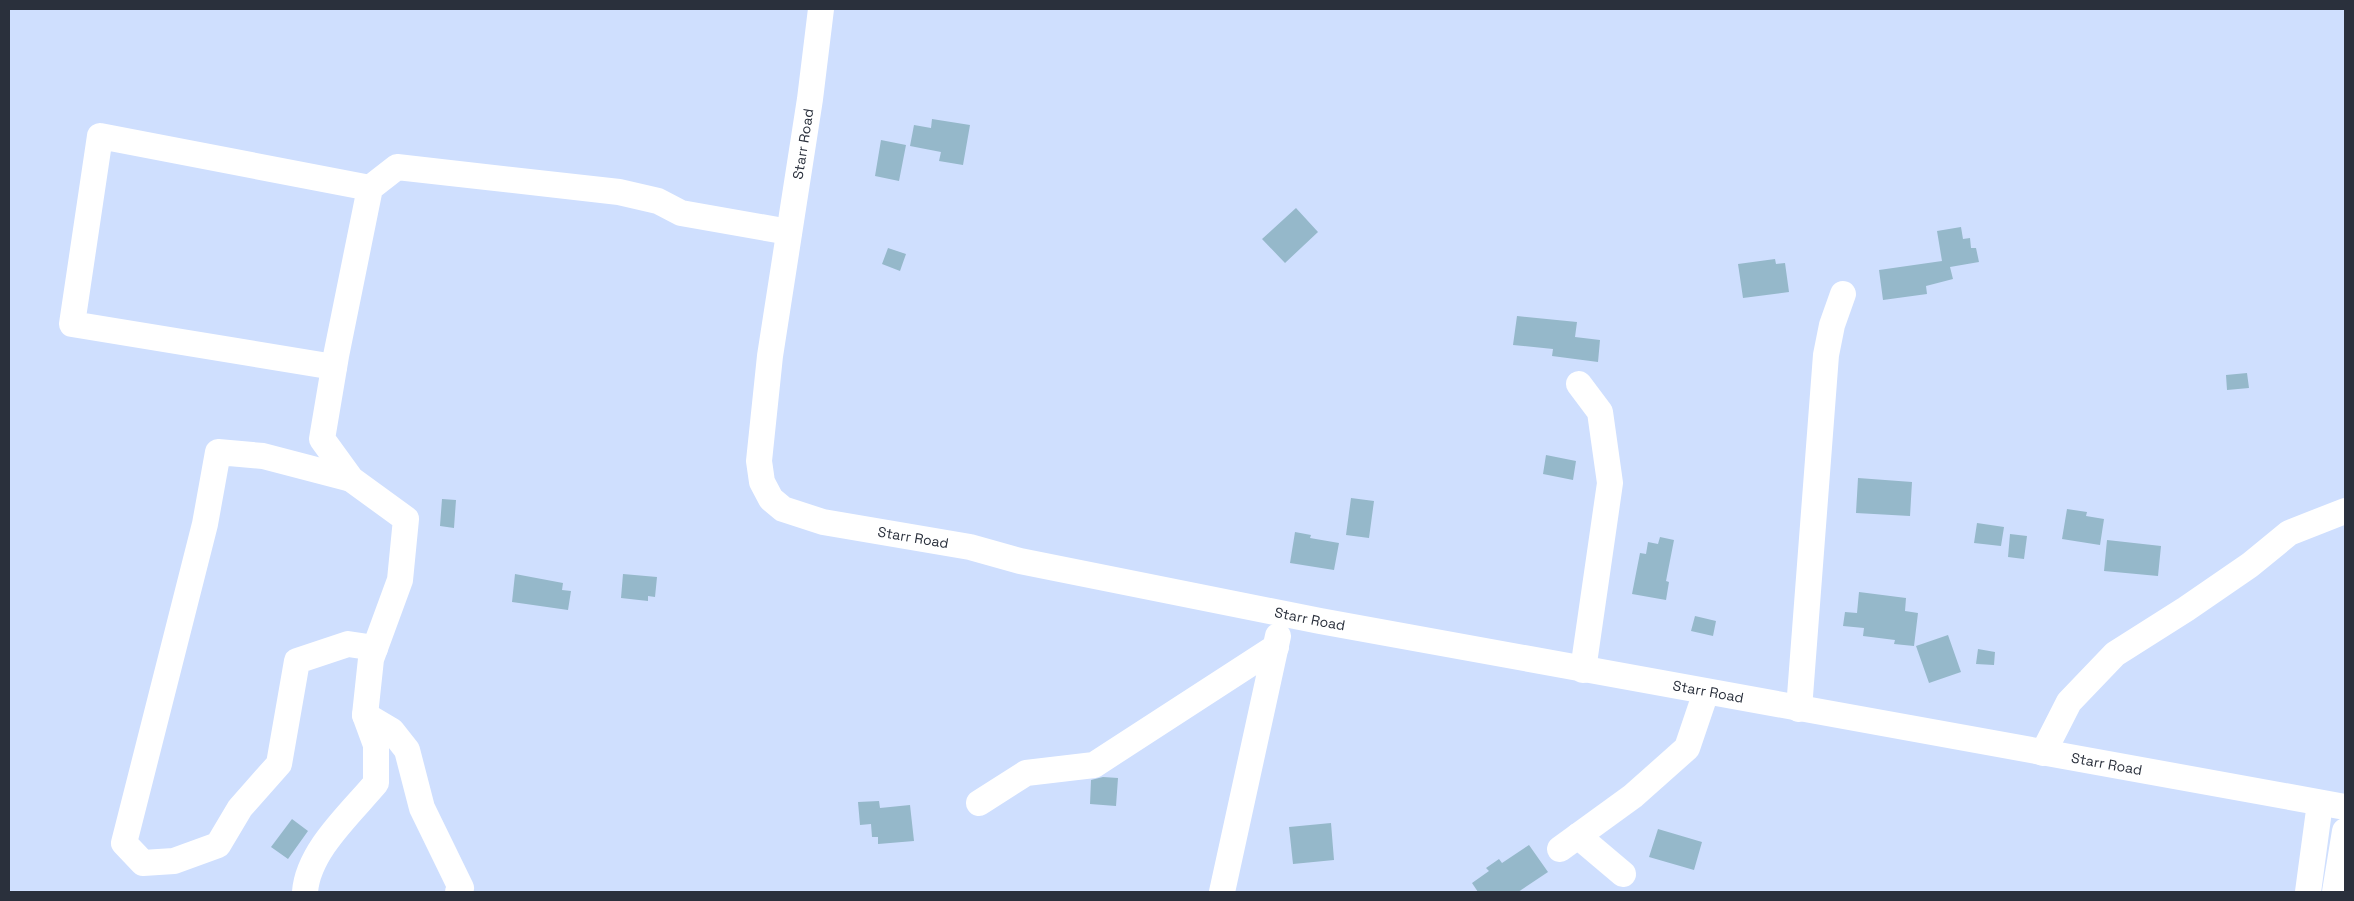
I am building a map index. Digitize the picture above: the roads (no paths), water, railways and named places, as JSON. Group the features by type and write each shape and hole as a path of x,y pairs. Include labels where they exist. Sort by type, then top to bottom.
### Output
{"street":[{"name":"Starr Road","path":"821,9 810,99 770,356 759,461 762,482 771,499 783,509 823,522 970,548 1020,561 1283,614 2333,805"},
{"path":"334,367 72,324 100,136 370,188"},
{"path":"305,892 306,878 318,853 376,783 376,745 365,715 371,659 400,580 406,519 351,479 322,439 334,367 370,188 397,167 619,192 658,201 681,213 789,232"},
{"path":"1799,709 1826,355 1832,325 1843,294"},
{"path":"1579,384 1600,412 1610,483 1583,670"},
{"path":"351,479 263,456 218,452 205,524 124,843 143,863 174,861 218,845 240,808 279,764 296,661 348,644 374,648"},
{"path":"2043,753 2069,702 2116,654 2250,565 2289,533 2345,511"},
{"path":"1222,892 1283,614"},
{"path":"979,803 1026,773 1094,764 1276,647"},
{"path":"1623,874 1569,843 1633,796 1687,748 1706,692"},
{"path":"365,715 392,731 406,750 422,808 461,888 458,892"},
{"path":"2308,892 2333,805"},
{"path":"2335,892 2345,831"}]}
